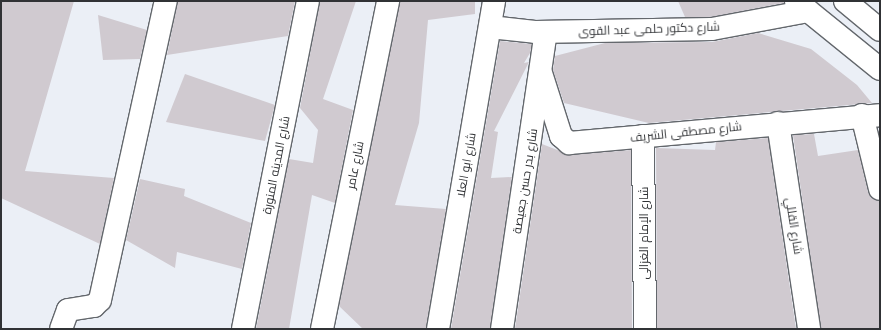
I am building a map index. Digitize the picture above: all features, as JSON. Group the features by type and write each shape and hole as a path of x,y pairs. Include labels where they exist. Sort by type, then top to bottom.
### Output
{"street":[{"path":"61,329 68,310 94,306 100,300 166,1"},
{"name":"شارع المدينه المنورة","path":"243,329 308,1"},
{"name":"شارع عامر","path":"322,329 388,1"},
{"name":"شارع ابو العلا","path":"438,329 494,1"},
{"path":"845,1 880,30"},
{"path":"802,6 880,69"},
{"name":"شارع دكتور حلمى عبد القوى","path":"490,27 546,32 712,29 802,6"},
{"name":"شارع بدر حسن جعيصة","path":"502,329 546,32"},
{"name":"شارع مصطفى الشريف","path":"541,73 564,140 577,143 871,115"},
{"path":"871,115 880,189"},
{"name":"شارع القللي","path":"778,123 809,329"},
{"name":"شارع الإمام الغزالى","path":"643,136 645,329"}],"building":[{"path":"1,1 74,1 25,171 114,178 100,244 1,198"},
{"path":"178,1 295,1 288,36 167,55"},
{"path":"320,1 356,1 323,99 353,110 335,203 312,195 289,329 256,329 289,159 313,163 318,130 300,108"},
{"path":"400,1 475,1 475,14 428,20 419,123 395,205 446,209 426,329 363,329 339,306"},
{"path":"678,1 784,1 784,3 711,17 685,17"},
{"path":"98,15 147,30 140,59 103,60"},
{"path":"758,33 811,49 857,85 872,103 649,123 564,103 553,70 555,56 605,43 712,42"},
{"path":"500,41 532,44 530,53 524,63 529,62 494,131 498,132 491,178 512,177 490,329 451,329"},
{"path":"185,74 275,105 265,141 166,122"},
{"path":"814,134 818,156 858,150 868,192 871,198 880,201 880,329 821,329 793,135"},
{"path":"768,138 796,329 657,329 656,148 715,150 716,142"},
{"path":"542,144 570,155 631,150 632,329 515,329"},
{"path":"140,179 185,189 184,196 251,223 242,269 177,252 175,268 126,240"}]}
